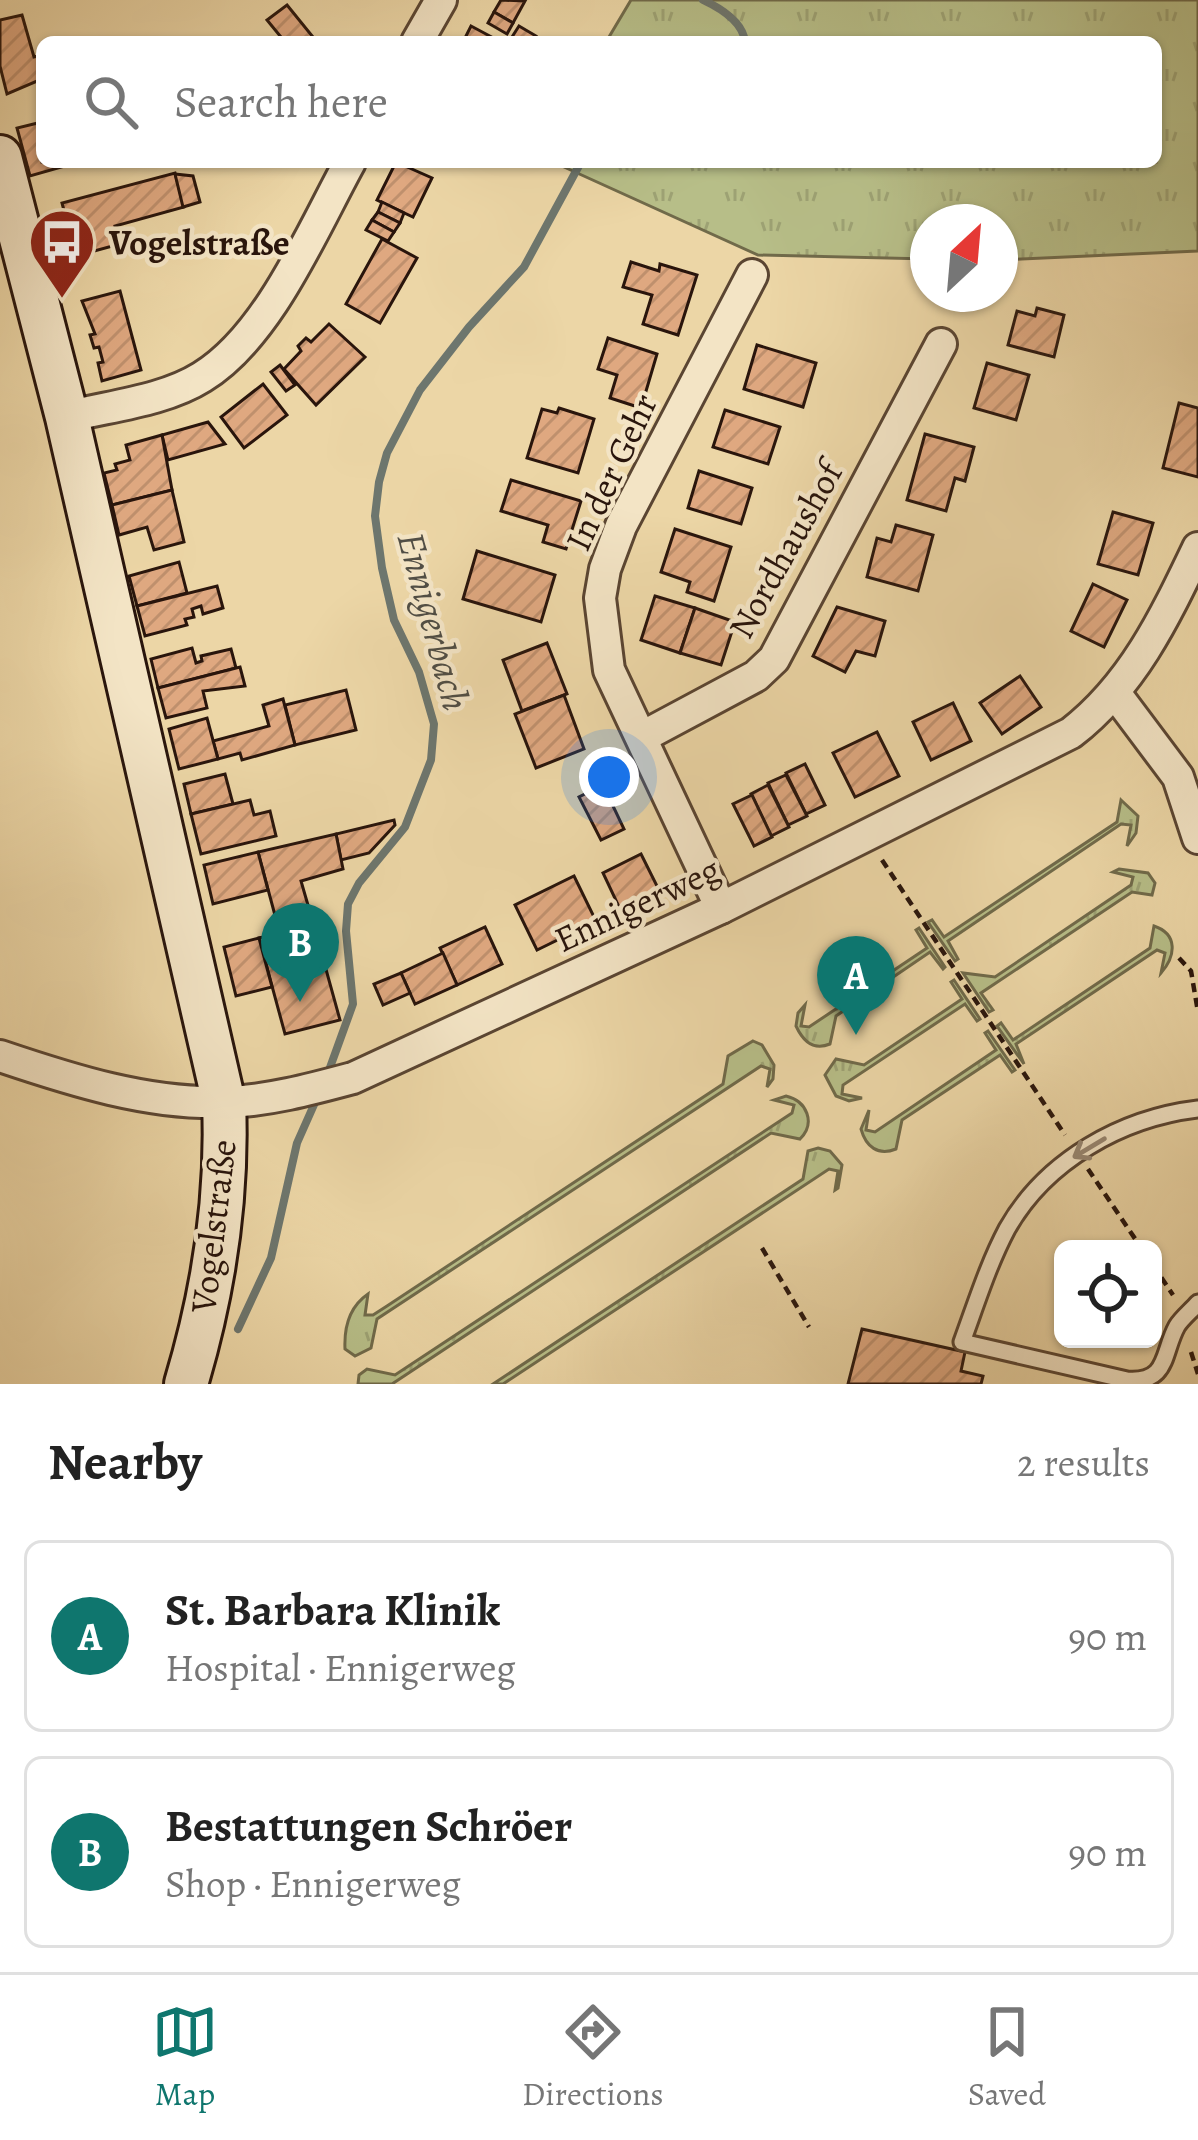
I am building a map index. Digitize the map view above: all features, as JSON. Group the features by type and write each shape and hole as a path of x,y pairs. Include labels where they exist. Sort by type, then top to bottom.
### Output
{"street":[{"path":"420,36 440,0"},
{"name":"Vogelstraße","path":"0,157 67,416 224,1102 226,1162 220,1216 201,1329 186,1384"},
{"path":"67,416 181,388 220,362 252,330 276,294 347,168"},
{"name":"In der Gehr","path":"722,908 609,670 601,615 605,569 621,526 752,275"},
{"name":"Nordhaushof","path":"642,737 756,676 774,659 941,344"},
{"name":"Ennigerweg","path":"0,1056 81,1084 224,1102 353,1078 722,908 1052,744 1086,721 1142,657 1198,548"},
{"path":"1114,693 1178,777 1198,838"}],"lane":[{"path":"1198,1109 1162,1113 1125,1127 1077,1154 1033,1192 1009,1226 962,1342 1127,1380 1146,1380 1160,1369 1180,1321 1198,1303"}],"path":[{"path":"867,836 1136,1240"},
{"path":"1179,958 1191,970 1198,1012"},
{"path":"762,1248 809,1327"}],"green space":[{"path":"631,0 1198,0 1198,251 1018,259 1018,204 910,204 910,259 758,255 566,168 1162,168 1162,36 610,36"},
{"path":"1121,800 1138,816 1136,833 1127,846 1131,825 1121,824 948,941 955,961 928,922 932,920 944,937 1117,822"},
{"path":"1113,872 1148,873 1155,883 1152,895 1132,892 981,993 993,1010 989,1012 963,973 995,977 1131,885 1133,877"},
{"path":"1154,926 1167,934 1172,946 1161,973 1165,953 1157,950 1016,1044 1024,1064 997,1026 1001,1023 1013,1040 1150,948"},
{"path":"919,928 943,969 930,952 836,1016 830,1044 818,1046 805,1040 796,1026 805,1005 801,1026 809,1027 927,948"},
{"path":"954,980 980,1019 965,1004 843,1085 842,1094 862,1098 849,1101 836,1096 825,1075 836,1059 864,1065 962,999"},
{"path":"988,1031 1015,1070 1000,1055 902,1120 896,1149 878,1150 866,1141 861,1129 869,1110 866,1130 875,1132 996,1050"},
{"path":"753,1041 762,1045 774,1065 767,1087 770,1069 761,1066 377,1319 371,1348 355,1356 345,1349 349,1319 368,1294 365,1315 373,1315 723,1084 728,1056"},
{"path":"786,1096 807,1113 808,1126 800,1139 771,1133 392,1384 358,1384 359,1375 367,1369 395,1375 792,1113 794,1105 774,1100"},
{"path":"808,1151 830,1151 842,1165 838,1188 835,1190 838,1171 829,1169 503,1384 493,1384 803,1179"}],"building":[{"path":"501,0 525,1 513,23 494,12"},
{"path":"287,5 312,36 280,36 267,20"},
{"path":"494,12 513,23 507,34 488,23"},
{"path":"22,15 36,56 36,82 7,94 0,66 0,20"},
{"path":"471,26 490,36 466,36"},
{"path":"519,26 536,36 513,36"},
{"path":"36,123 36,168 58,168 30,176 17,128"},
{"path":"393,168 410,168 432,178 413,217 377,200"},
{"path":"175,173 184,207 115,226 120,244 76,256 62,203"},
{"path":"175,174 193,176 200,202 183,207"},
{"path":"382,202 404,213 400,223 378,212"},
{"path":"378,212 400,223 394,232 372,220"},
{"path":"372,220 394,232 388,241 366,230"},
{"path":"382,239 417,258 380,323 346,304"},
{"path":"631,262 659,271 660,264 697,275 678,335 643,324 652,295 623,287"},
{"path":"120,291 141,370 102,381 98,363 103,362 99,347 94,348 90,335 95,334 82,301"},
{"path":"1037,308 1064,315 1054,357 1008,345 1017,312 1035,316"},
{"path":"329,324 365,357 316,405 284,369 306,338 311,342"},
{"path":"608,338 657,354 641,408 610,398 617,375 598,369"},
{"path":"757,345 816,363 803,407 744,389"},
{"path":"987,363 1029,375 1016,420 974,408"},
{"path":"280,365 295,385 286,391 271,372"},
{"path":"263,384 287,415 244,448 221,417"},
{"path":"1179,403 1198,408 1198,477 1163,468"},
{"path":"559,408 594,419 578,473 527,458 542,409 557,413"},
{"path":"725,410 780,427 768,464 713,447"},
{"path":"208,422 225,444 168,460 162,435"},
{"path":"925,434 974,447 965,481 955,478 946,511 907,500"},
{"path":"162,435 172,490 112,505 104,473 130,460 126,445"},
{"path":"699,471 752,488 741,524 688,508"},
{"path":"511,480 581,501 566,549 543,542 548,525 501,511"},
{"path":"172,490 184,542 154,550 147,527 119,535 112,505"},
{"path":"1113,512 1153,523 1138,575 1098,564"},
{"path":"896,525 933,535 918,591 867,577 877,538 891,542"},
{"path":"675,529 731,547 714,601 687,592 690,582 661,572"},
{"path":"477,551 555,575 541,622 463,599"},
{"path":"179,562 187,593 137,606 129,576"},
{"path":"1093,584 1127,600 1104,647 1071,631"},
{"path":"217,586 223,608 203,614 201,606 192,609 194,617 185,619 187,625 145,636 137,606"},
{"path":"655,596 695,608 680,653 641,640"},
{"path":"837,607 885,621 875,656 856,651 845,672 813,656"},
{"path":"695,608 735,622 721,665 680,653"},
{"path":"547,643 567,694 522,711 503,660"},
{"path":"192,648 196,663 202,661 201,656 231,649 236,668 158,688 151,659"},
{"path":"240,667 245,686 203,691 207,708 166,718 158,688"},
{"path":"1020,676 1041,707 1002,734 980,703"},
{"path":"346,690 356,730 295,745 285,705"},
{"path":"564,695 584,749 536,768 515,714"},
{"path":"283,699 295,745 242,760 240,753 218,759 213,741 269,726 263,705"},
{"path":"953,703 971,741 931,760 913,722"},
{"path":"207,718 218,759 179,769 169,729"},
{"path":"877,732 899,776 855,797 833,753"},
{"path":"805,764 825,805 806,814 786,773"},
{"path":"225,774 233,804 191,814 184,784"},
{"path":"786,775 807,816 788,825 768,783"},
{"path":"603,785 624,829 601,840 579,797"},
{"path":"768,785 789,827 771,836 751,794"},
{"path":"752,795 772,837 754,846 733,804"},
{"path":"250,800 254,815 270,811 276,836 201,854 191,814"},
{"path":"394,820 395,825 369,853 341,860 336,834"},
{"path":"336,834 343,869 301,881 314,926 280,934 258,852"},
{"path":"258,852 268,890 213,904 204,865"},
{"path":"641,854 659,890 620,909 603,873"},
{"path":"574,876 596,921 537,950 515,905"},
{"path":"314,926 340,1020 285,1034 259,938"},
{"path":"485,927 502,964 457,985 440,948"},
{"path":"259,938 272,987 236,996 224,947"},
{"path":"443,953 457,985 415,1004 401,973"},
{"path":"401,973 410,993 383,1005 374,984"},
{"path":"862,1329 965,1352 961,1371 983,1376 981,1384 848,1384"}],"waterway":[{"name":"Ennigerbach","path":"703,0 735,22 743,36"},
{"name":"Ennigerbach","path":"328,1073 353,1004 348,904 359,883 405,827 431,760 434,724 419,672 394,620 382,568 375,516 387,453 420,390 524,267 578,168"},
{"name":"Ennigerbach","path":"238,1329 271,1258 297,1143 317,1098"}],"place":[{"name":"Vogelstraße","path":"62,301"},
{"name":"Bestattungen Schröer","path":"300,1002"},
{"name":"St. Barbara Klinik","path":"856,1035"}]}
